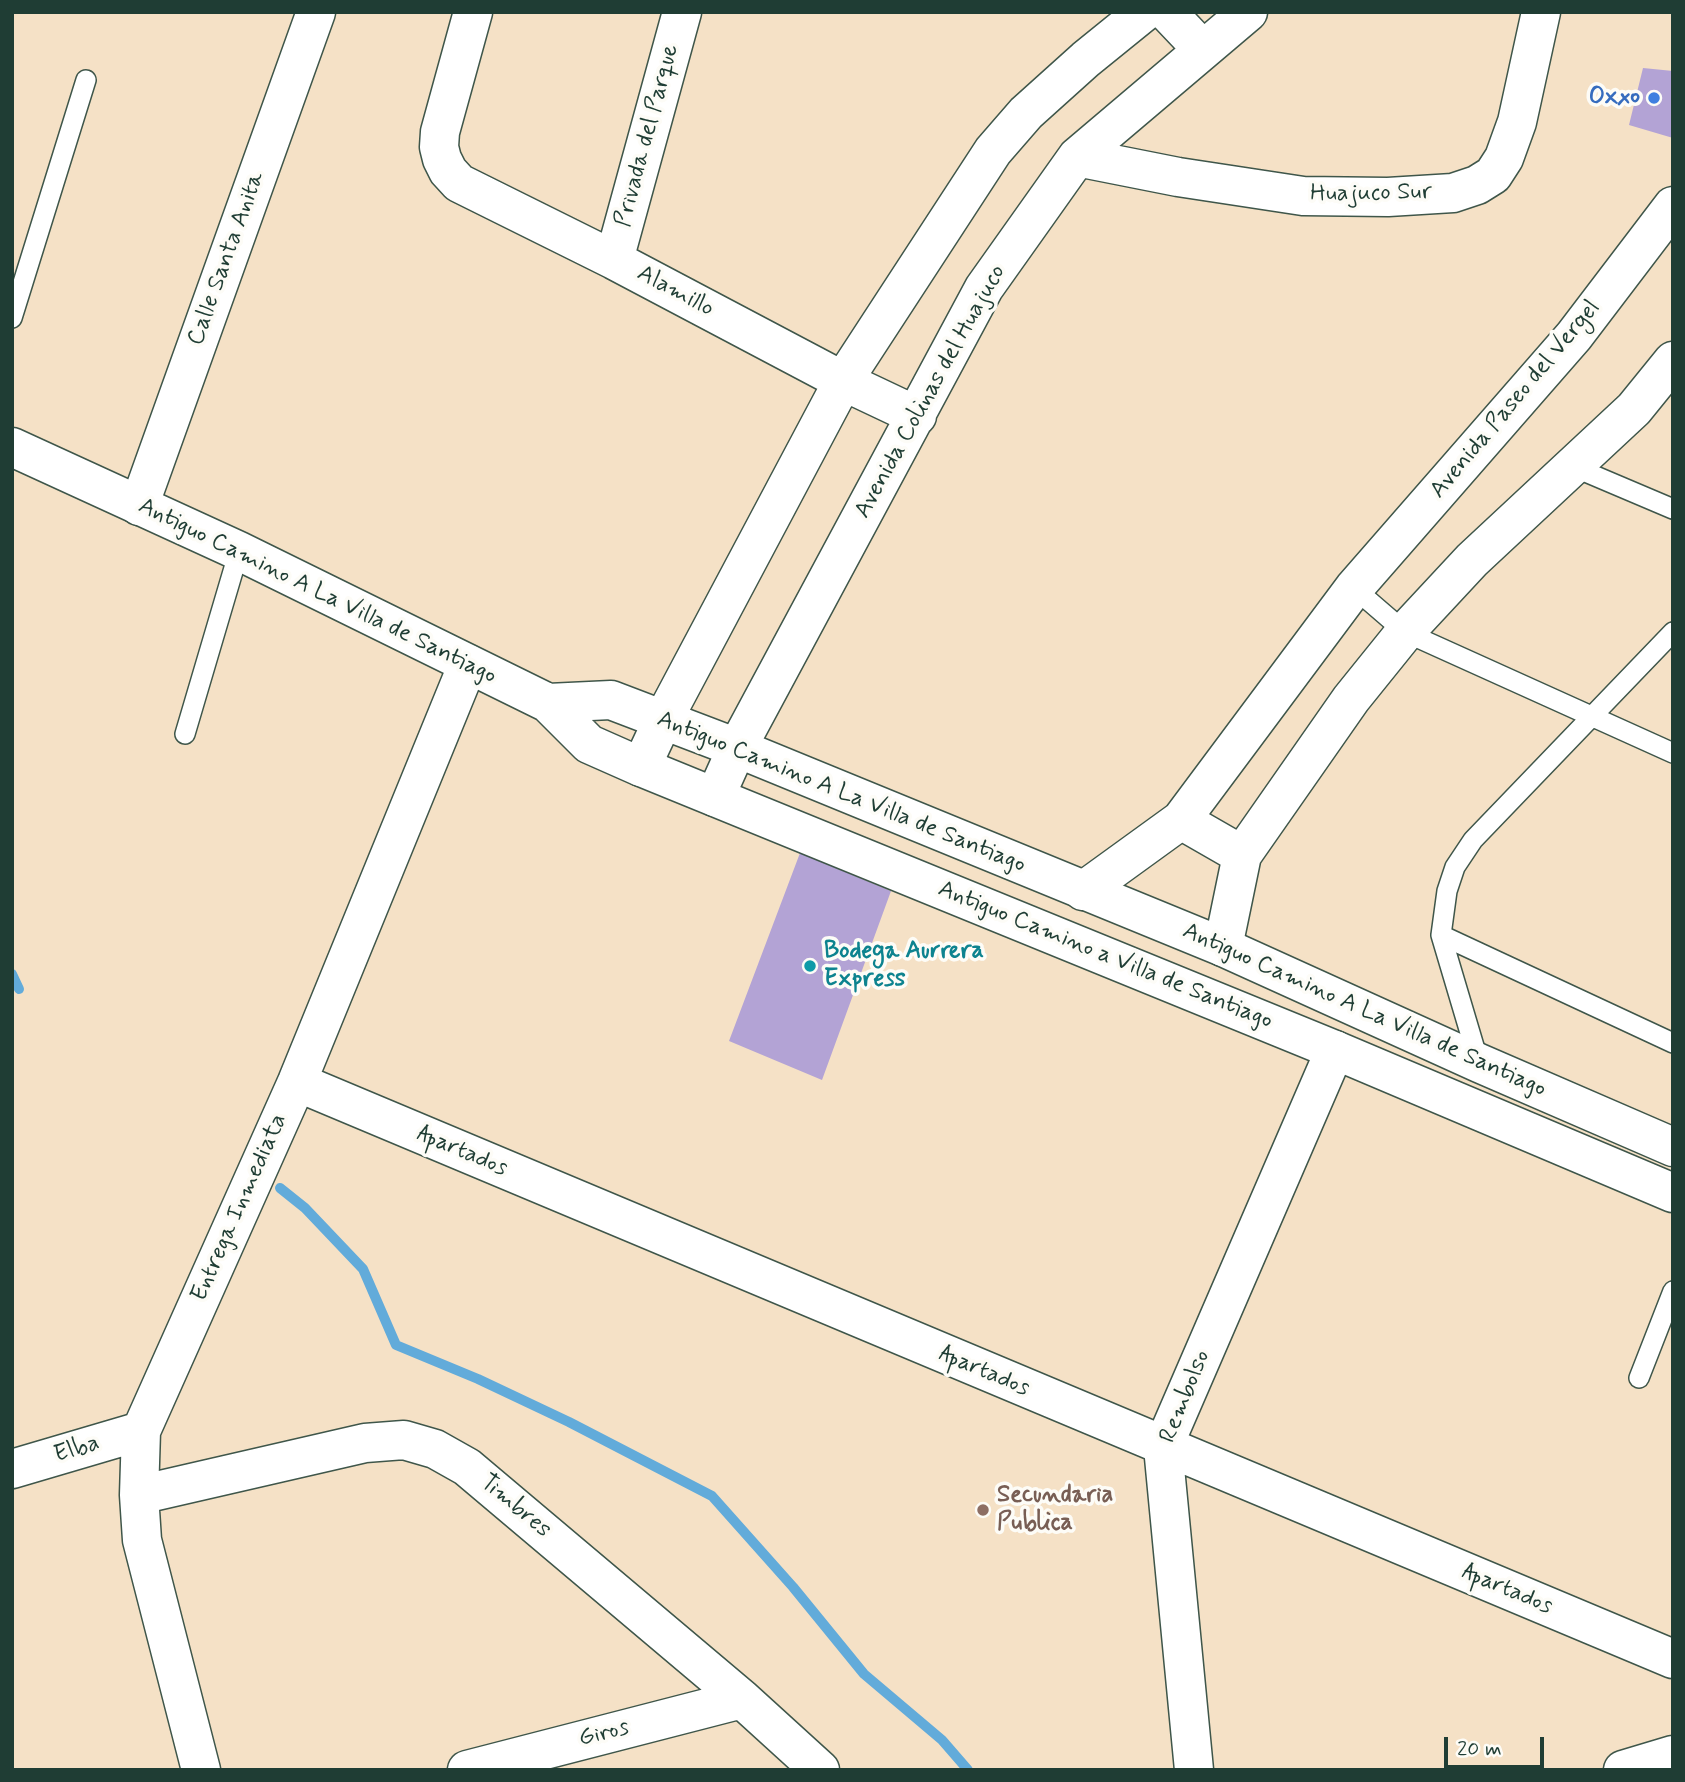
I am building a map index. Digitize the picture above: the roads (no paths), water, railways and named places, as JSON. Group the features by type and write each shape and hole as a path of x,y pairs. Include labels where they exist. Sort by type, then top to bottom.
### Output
{"street":[{"name":"Calle Santa Anita","path":"139,506 316,12"},
{"name":"Alamillo","path":"473,12 440,132 439,147 442,159 459,183 916,416"},
{"name":"Privada del Parque","path":"614,260 682,12"},
{"path":"641,767 663,720 843,381 993,151 1026,113 1144,12"},
{"path":"1167,12 1203,50"},
{"name":"Avenida Colinas del Huajuco","path":"715,797 737,748 984,288 1077,157 1248,12"},
{"name":"Huajuco Sur","path":"1077,157 1178,177 1303,196 1388,197 1453,192 1476,185 1493,175 1504,158 1517,122 1541,12"},
{"name":"Avenida Paseo del Vergel","path":"1083,891 1181,820 1354,588 1574,336 1673,206"},
{"path":"1223,947 1242,855 1314,748 1405,632 1472,560 1634,409 1673,361"},
{"name":"Antiguo Camino A La Villa de Santiago","path":"12,447 239,551 548,703 611,700 737,748 1223,947 1673,1147"},
{"name":"Entrega Inmediata","path":"201,1770 142,1540 139,1496 141,1431 297,1082 468,664"},
{"name":"Antiguo Camino a Villa de Santiago","path":"548,703 589,744 641,767 1335,1050 1673,1193"},
{"path":"1181,820 1242,855"},
{"name":"Rembolso","path":"1194,1770 1163,1447 1335,1050"},
{"name":"Apartados","path":"297,1082 1673,1659"},
{"name":"Elba","path":"12,1469 141,1431"},
{"name":"Timbres","path":"139,1496 365,1443 404,1440 435,1449 467,1467 742,1699 820,1770"},
{"name":"Giros","path":"467,1770 742,1699"},
{"path":"1623,1770 1673,1755"}],"lane":[{"path":"12,318 86,80"},
{"path":"1574,467 1673,509"},
{"path":"186,734 239,551"},
{"path":"1354,588 1405,632 1673,752"},
{"path":"1479,1063 1441,935 1447,891 1455,867 1473,840 1673,632"},
{"path":"1441,935 1673,1043"},
{"path":"1639,1378 1673,1291"}],"waterway":[{"path":"12,974 19,989"},
{"path":"280,1188 305,1208 363,1269 396,1345 478,1379 569,1422 712,1496 793,1587 864,1674 942,1740 968,1770"}],"place":[{"name":"Oxxo","path":"1654,98"},
{"name":"Bodega Aurrera Express","path":"810,966"},
{"name":"Secundaria Publica","path":"983,1510"}]}
